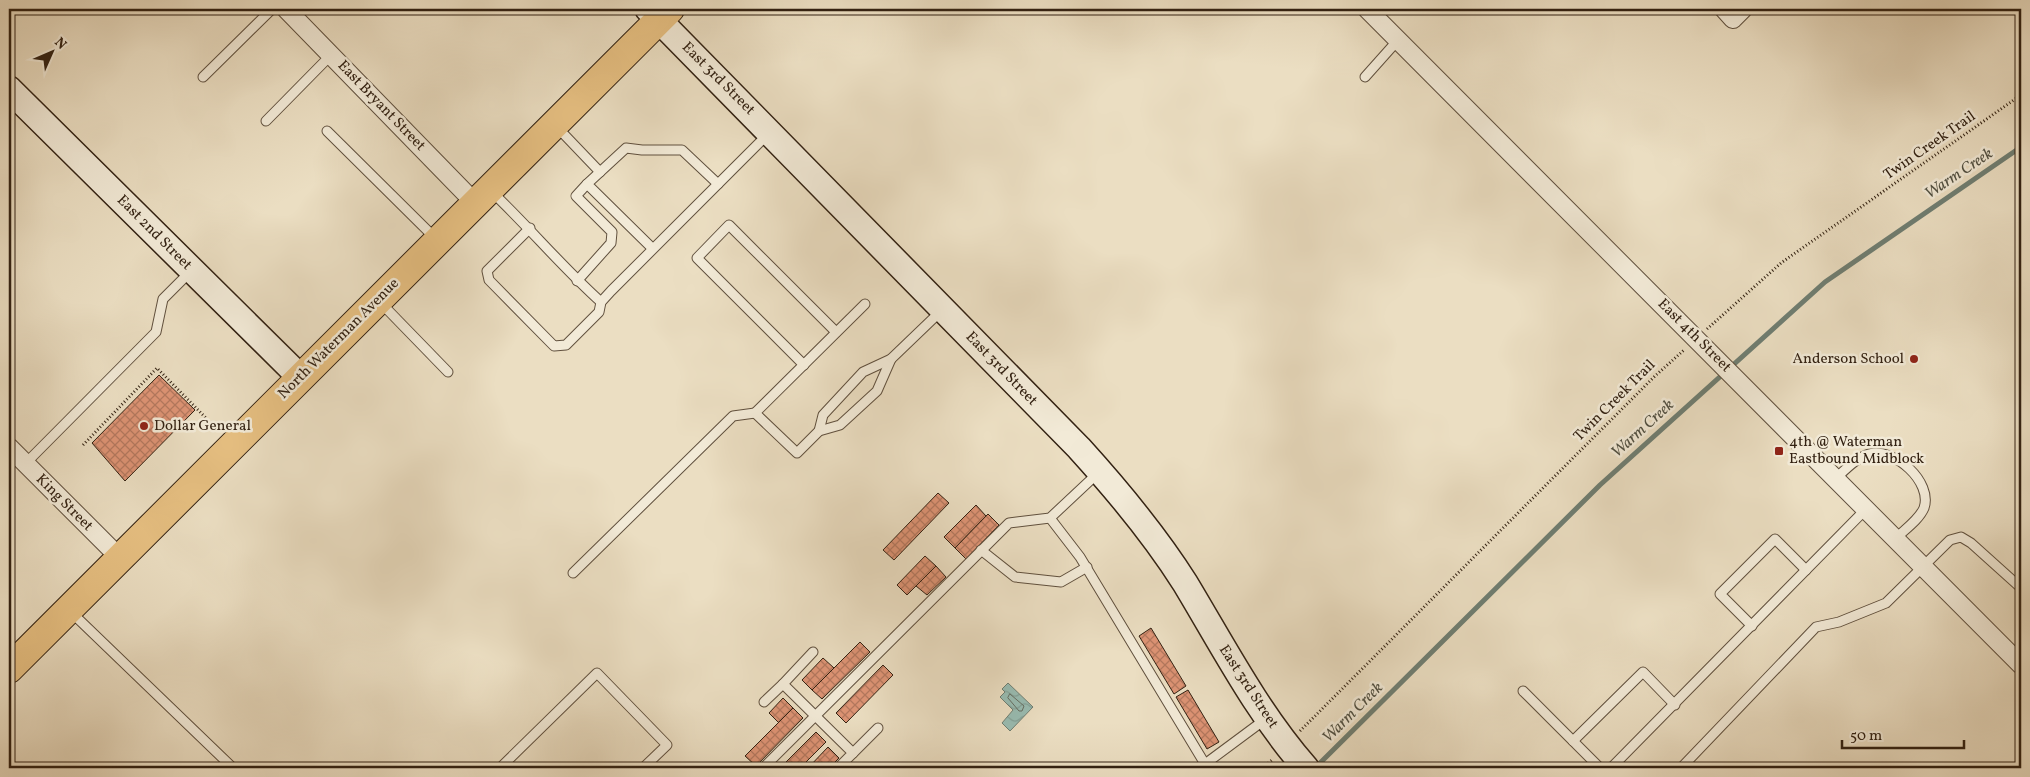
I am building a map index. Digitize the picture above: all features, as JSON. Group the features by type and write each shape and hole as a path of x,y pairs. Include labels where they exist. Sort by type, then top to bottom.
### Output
{"main road":[{"name":"North Waterman Avenue","path":"9,669 554,124 659,13"},
{"name":"East 3rd Street","path":"659,13 770,132 1100,472 1153,535 1228,658 1267,718 1296,756"},
{"name":"East 2nd Street","path":"9,89 300,378"}],"street":[{"name":"East Bryant Street","path":"286,9 332,55 482,196"},
{"name":"East 4th Street","path":"1366,9 1712,353 2021,665"},
{"name":"King Street","path":"9,447 120,558"}],"lane":[{"path":"203,77 272,9"},
{"path":"1365,77 1398,40"},
{"path":"266,121 332,55"},
{"path":"554,124 600,172"},
{"path":"327,131 438,240"},
{"path":"530,228 486,271 489,280 554,346 566,345 599,312 601,302 652,248 770,132"},
{"path":"577,281 611,243 612,232 576,196 626,148 682,150 718,184"},
{"path":"588,184 652,248"},
{"path":"482,196 530,228 540,242 577,281 601,302"},
{"path":"804,365 697,258 716,238 729,225 836,332"},
{"path":"26,464 156,332 163,299 192,270"},
{"path":"378,300 448,372"},
{"path":"573,573 733,416 755,413 865,304"},
{"path":"819,431 823,415 863,372 891,359 943,309"},
{"path":"755,413 797,453 819,431 840,425 877,391 891,359"},
{"path":"1835,479 1860,458 1870,454 1887,455 1906,465 1922,488 1925,506 1919,516 1895,539"},
{"path":"763,768 1010,523 1050,518 1100,472"},
{"path":"1612,768 1866,509"},
{"path":"1050,518 1080,556 1203,766 1267,718"},
{"path":"1681,768 1816,627 1839,622 1886,603 1950,540 1961,537 1971,543 2021,588"},
{"path":"1752,626 1720,594 1775,539 1806,570"},
{"path":"982,550 1015,577 1061,582 1086,568"},
{"path":"68,609 233,768"},
{"path":"764,702 813,652"},
{"path":"1573,741 1643,672 1675,705"},
{"path":"500,768 597,673 667,745 643,768"},
{"path":"783,684 854,753"},
{"path":"1524,691 1600,768"},
{"path":"838,768 878,728"}],"path":[{"name":"Twin Creek Trail","path":"1263,768 1296,756 1655,376 1781,263 2021,95"},
{"path":"84,445 157,368 207,419"}],"water":[{"path":"1008,683 1033,707 1010,731 1002,723 1013,710 1000,697 1005,692 1002,689"}],"building":[{"name":"Dollar General","path":"159,375 195,410 125,481 92,443"},
{"path":"938,493 949,503 894,560 883,550"},
{"path":"976,505 986,516 955,548 944,537"},
{"path":"988,514 999,525 966,559 955,548"},
{"path":"925,556 936,566 907,595 897,585"},
{"path":"936,566 946,577 927,595 916,586"},
{"path":"1151,628 1186,686 1174,694 1139,636"},
{"path":"860,642 870,652 822,699 812,690"},
{"path":"823,658 834,668 812,690 802,680"},
{"path":"883,665 893,675 846,723 836,713"},
{"path":"1188,690 1219,742 1207,749 1176,697"},
{"path":"783,698 793,708 779,723 769,713"},
{"path":"793,708 803,718 756,766 745,756"},
{"path":"816,732 826,742 800,768 780,768"},
{"path":"828,747 839,758 829,768 808,768"}],"waterway":[{"name":"Warm Creek","path":"1315,768 1600,485 1825,282 2021,147"}],"place":[{"name":"Anderson School","path":"1914,359"},
{"name":"Dollar General","path":"144,426"},
{"name":"4th @ Waterman Eastbound Midblock","path":"1779,451"}]}
